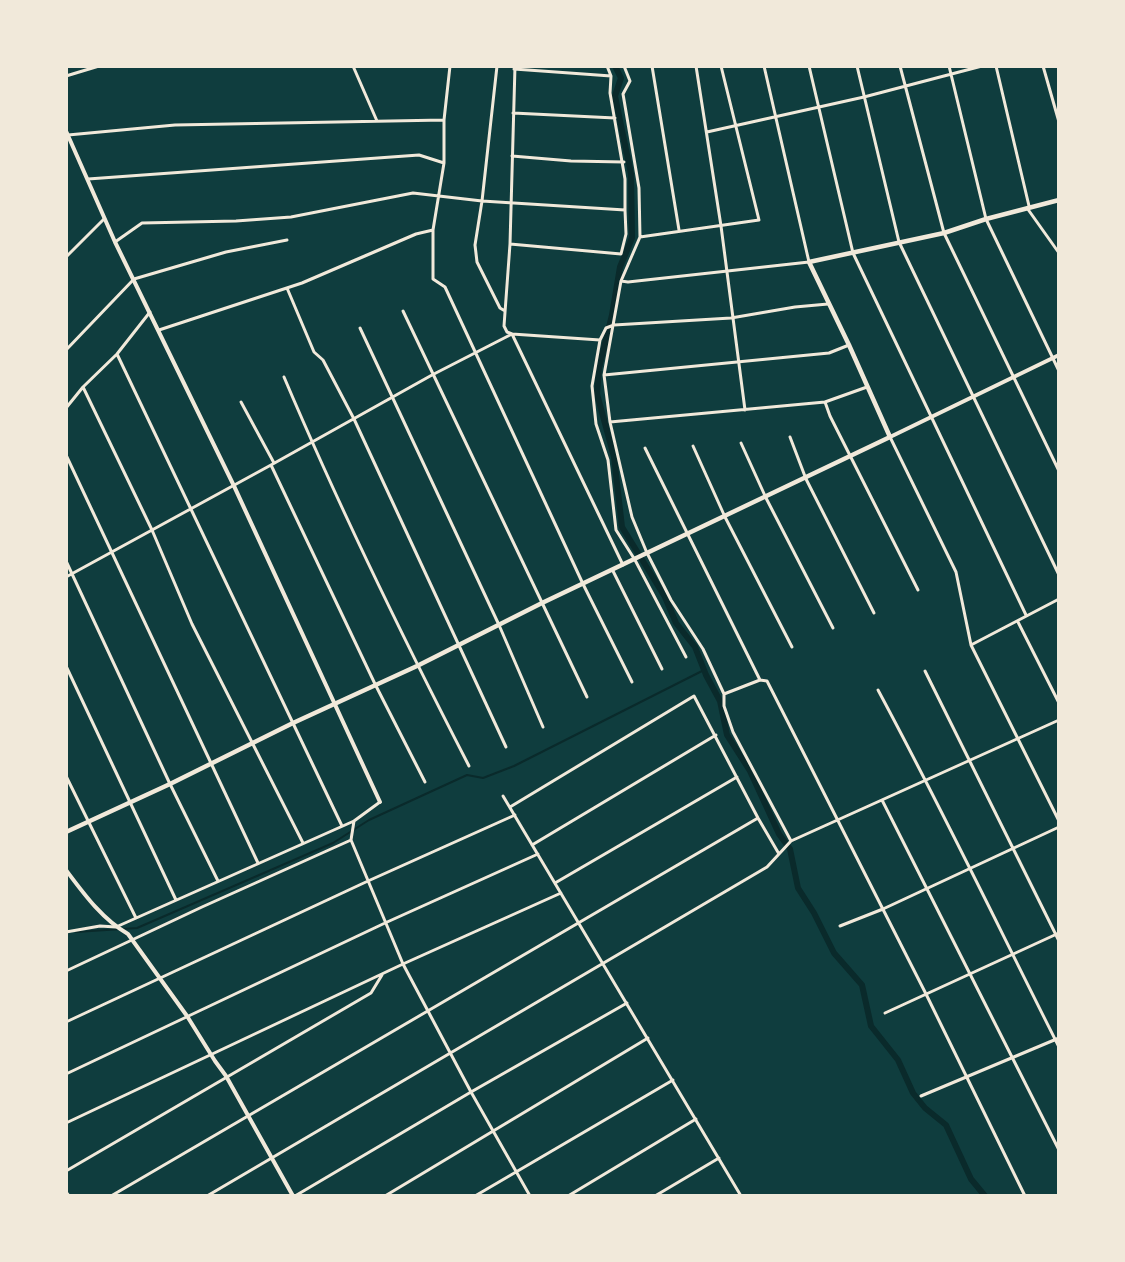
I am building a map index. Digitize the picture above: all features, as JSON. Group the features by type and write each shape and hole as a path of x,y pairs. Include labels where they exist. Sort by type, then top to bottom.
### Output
{"main road":[{"path":"66,832 170,784 252,742 334,705 375,684 418,666 499,624 890,438 849,345 808,262 944,233 986,219 1059,200"}],"street":[{"path":"66,76 100,66"},
{"path":"353,66 377,121"},
{"path":"450,66 444,120 444,163 433,230 433,279 445,287 583,584 632,682"},
{"path":"497,66 482,201 475,245 477,262 500,308 505,312"},
{"path":"510,244 621,254 626,234 625,179 610,93 611,76 607,66"},
{"path":"624,66 630,81 623,94 639,188 640,237 621,281 604,374 610,422 632,517 647,553 671,600 703,649 724,694 725,708 733,732 790,841"},
{"path":"652,66 678,230"},
{"path":"696,66 721,226 731,318 745,410"},
{"path":"640,237 678,230 759,220 721,66"},
{"path":"621,281 628,282 808,262 764,66"},
{"path":"809,66 853,253 1026,615"},
{"path":"856,66 898,242 1059,575"},
{"path":"900,66 944,233 1059,471"},
{"path":"949,66 986,219 1059,370"},
{"path":"707,132 819,108 982,66"},
{"path":"996,66 1028,207 1059,253"},
{"path":"1043,66 1059,122"},
{"path":"600,340 512,334 506,332 504,326 510,244 515,68 611,76"},
{"path":"514,113 615,118"},
{"path":"66,932 100,926 116,927 354,821 380,802 234,486 104,219 67,134 175,125 444,120"},
{"path":"88,179 419,155 444,163"},
{"path":"512,156 571,161 622,162"},
{"path":"115,242 142,223 236,221 291,217 413,193 482,201 625,210"},
{"path":"66,257 104,219"},
{"path":"159,330 287,288 416,234 433,230"},
{"path":"66,350 134,279 226,252 287,240"},
{"path":"287,288 314,352 323,360 354,420 506,747"},
{"path":"686,657 635,560 616,530 608,460 596,424 592,386 600,340 606,328 614,325 731,318 795,307 828,304"},
{"path":"403,311 587,698"},
{"path":"66,408 83,387 117,354 150,312"},
{"path":"360,328 499,624 543,727"},
{"path":"66,577 354,420 432,375 512,334"},
{"path":"512,334 623,566"},
{"path":"604,374 828,353 849,345"},
{"path":"117,354 342,826"},
{"path":"1059,355 972,396 890,438 956,572 971,645 1059,821"},
{"path":"284,377 312,443 418,666 468,766"},
{"path":"83,387 152,530 192,624 303,844"},
{"path":"610,422 825,402 867,387"},
{"path":"241,402 273,464 375,684 425,782"},
{"path":"825,402 849,456 918,590"},
{"path":"790,437 806,479 874,614"},
{"path":"741,443 766,498 832,628"},
{"path":"693,446 725,517 792,647"},
{"path":"645,448 760,680"},
{"path":"66,455 258,863"},
{"path":"66,561 170,784 218,881"},
{"path":"612,571 662,668"},
{"path":"971,645 1059,599"},
{"path":"1018,622 1059,704"},
{"path":"66,666 128,802 176,900"},
{"path":"925,671 1012,848 1057,933 1059,941"},
{"path":"724,694 760,680 767,680 926,994 1025,1196"},
{"path":"878,690 927,782 1012,956 1057,1039 1059,1047"},
{"path":"510,806 692,696 697,697 758,818 779,854"},
{"path":"207,1196 450,1051 767,867 790,841 927,782 1059,720"},
{"path":"532,845 716,735"},
{"path":"66,776 136,918"},
{"path":"556,884 737,777"},
{"path":"503,796 741,1196"},
{"path":"882,800 1059,1150"},
{"path":"66,1022 368,881 515,815"},
{"path":"111,1196 247,1114 428,1011 758,818"},
{"path":"354,821 351,840 403,964 471,1092 530,1196"},
{"path":"840,926 883,909 1059,827"},
{"path":"66,971 132,939 351,840"},
{"path":"66,1074 385,923 538,854"},
{"path":"66,870 84,894 116,927 128,934 187,1016 226,1076 294,1196 471,1092 627,1004"},
{"path":"66,1123 403,964 561,893"},
{"path":"885,1013 1012,956 1057,933"},
{"path":"66,1171 371,993 382,974"},
{"path":"385,1196 648,1038"},
{"path":"921,1096 1012,1056 1057,1039"},
{"path":"475,1196 673,1080"},
{"path":"568,1196 696,1119"},
{"path":"655,1196 719,1158"},
{"path":"66,1192 68,1196"}],"waterway":[{"path":"615,66 621,78 615,96 631,174 632,238 620,267 612,315 599,368 597,394 614,457 622,527 665,597 676,623 695,647 706,675 720,701 727,735 750,771 779,834 790,849 798,888 814,913 834,953 862,985 871,1026 898,1060 913,1093 925,1108 946,1125 971,1179 985,1196"},
{"path":"76,932 137,928 333,843 369,820 467,775 483,778 514,766 704,670"}]}
